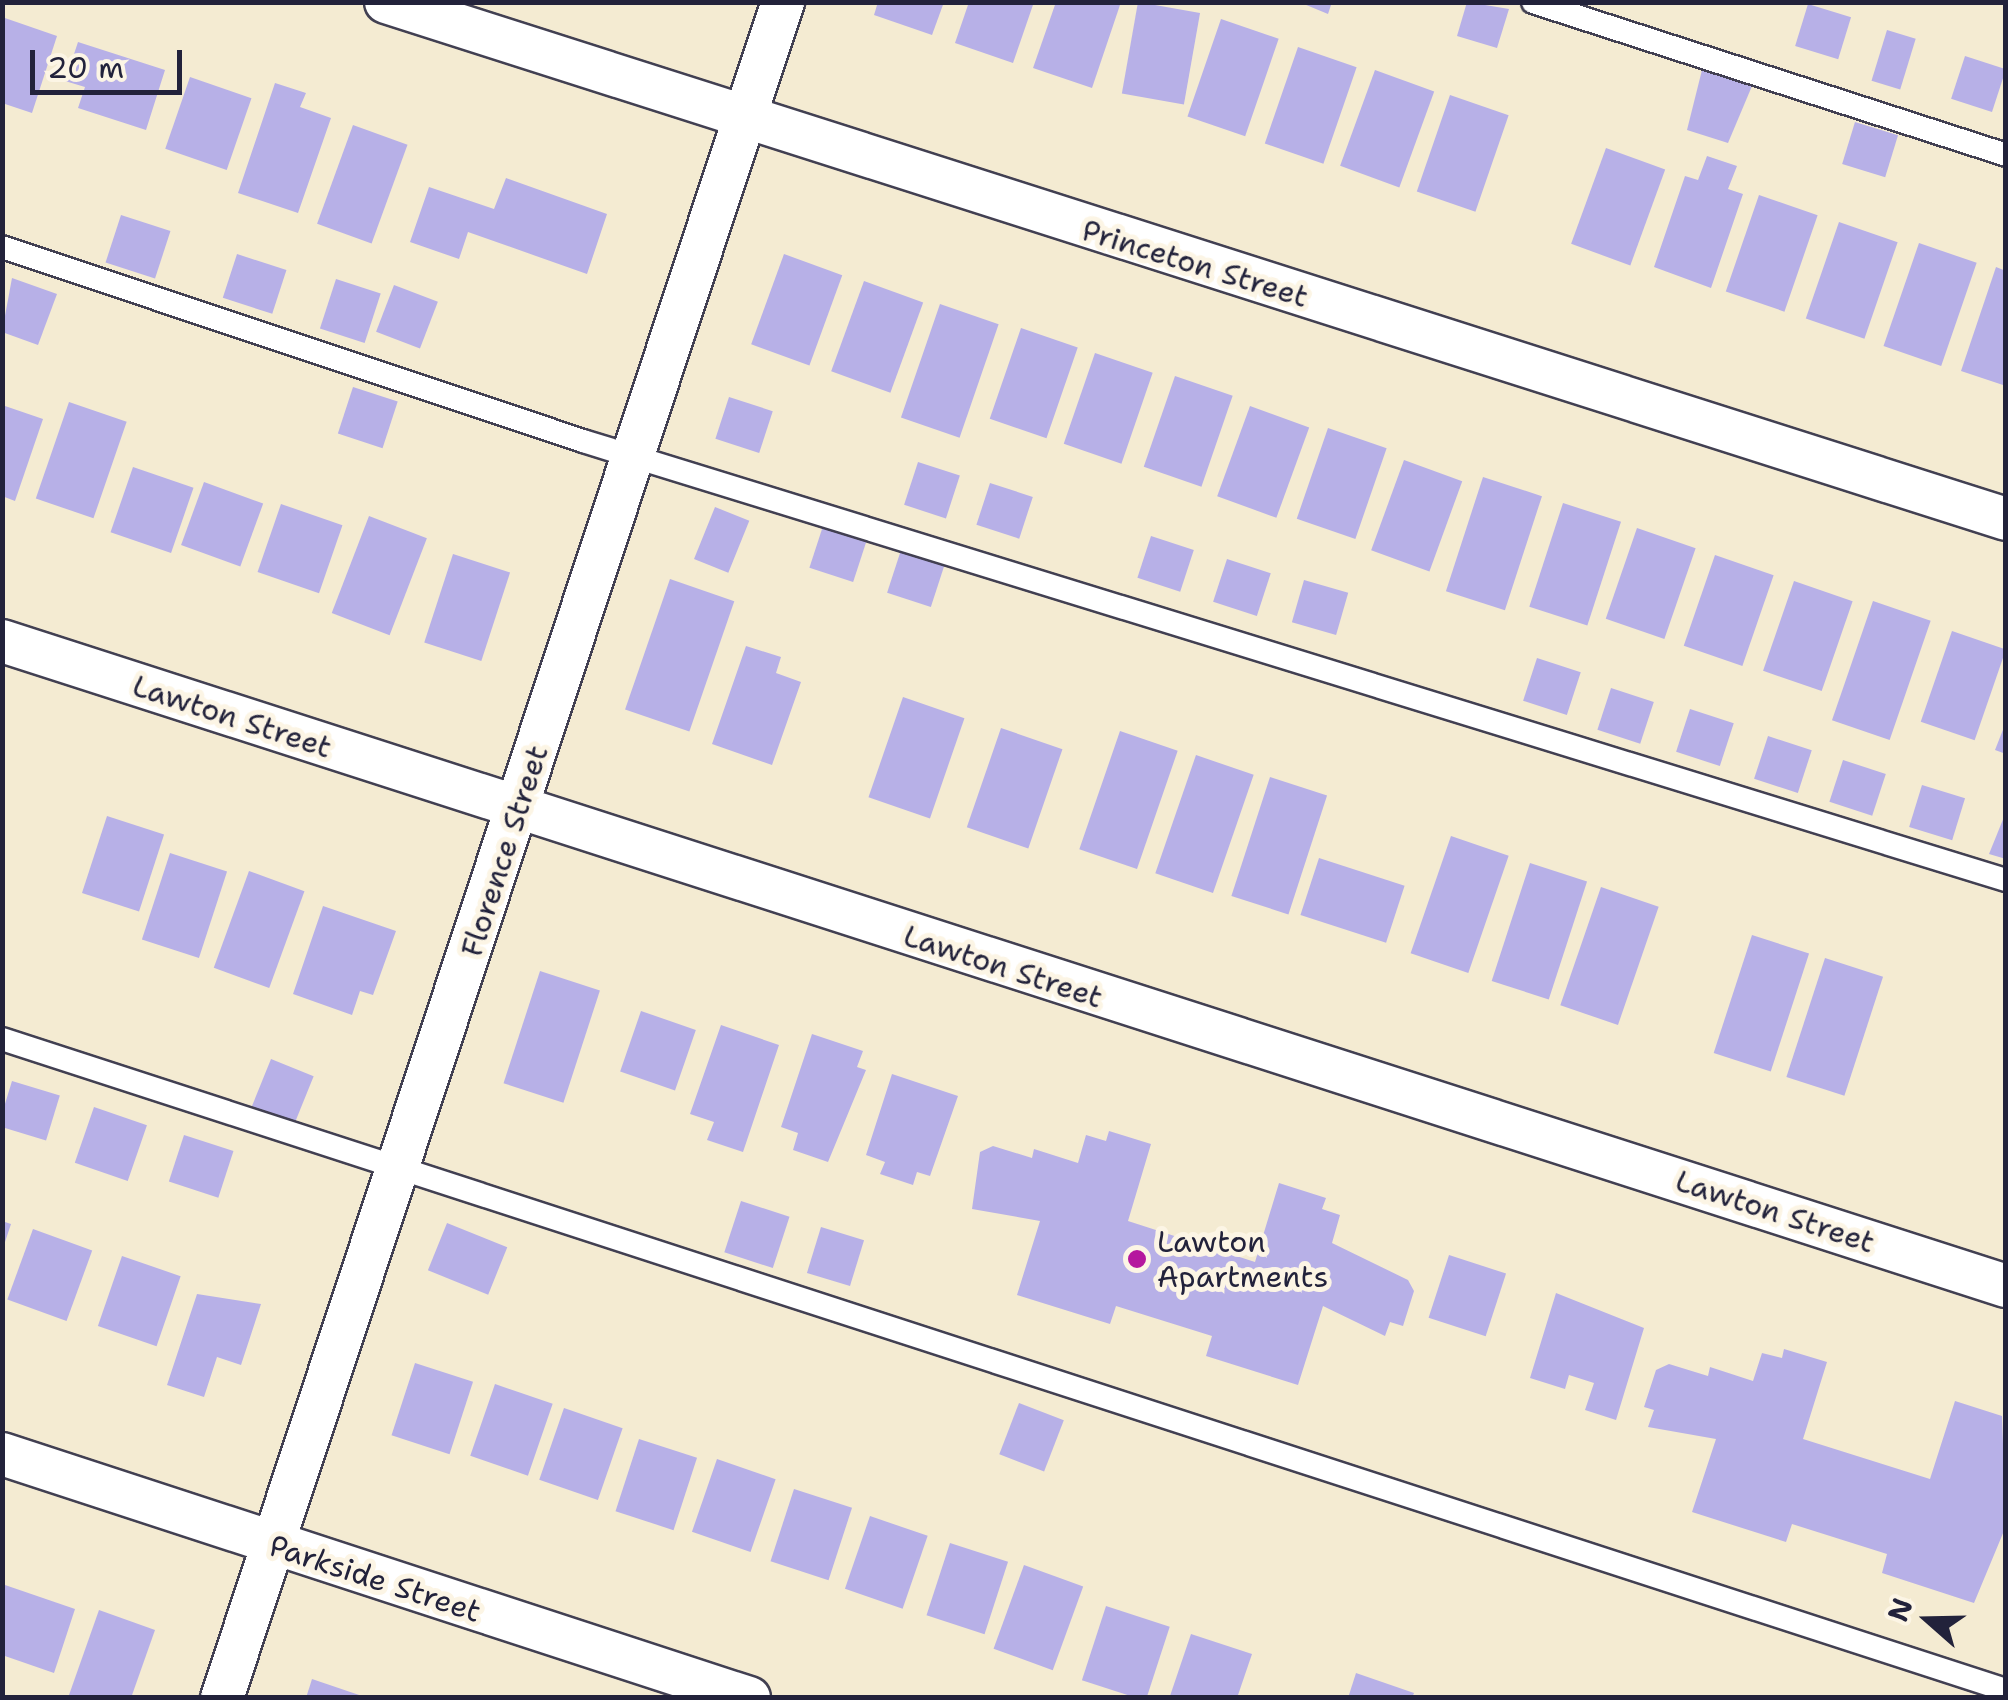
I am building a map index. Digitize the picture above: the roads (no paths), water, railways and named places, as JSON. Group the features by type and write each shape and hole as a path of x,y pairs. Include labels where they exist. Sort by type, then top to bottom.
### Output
{"street":[{"name":"Princeton Street","path":"386,2 740,121 2006,519"},
{"name":"Florence Street","path":"222,1698 519,812 740,121 782,2"},
{"name":"Lawton Street","path":"2,641 519,812 2006,1286"},
{"name":"Parkside Street","path":"2,1454 272,1546 749,1698"}],"lane":[{"path":"1533,2 2006,155"},
{"path":"2,247 633,456 2006,880"},
{"path":"2,1040 2006,1690"}],"place":[{"name":"Lawton Apartments","path":"1137,1259"}]}
